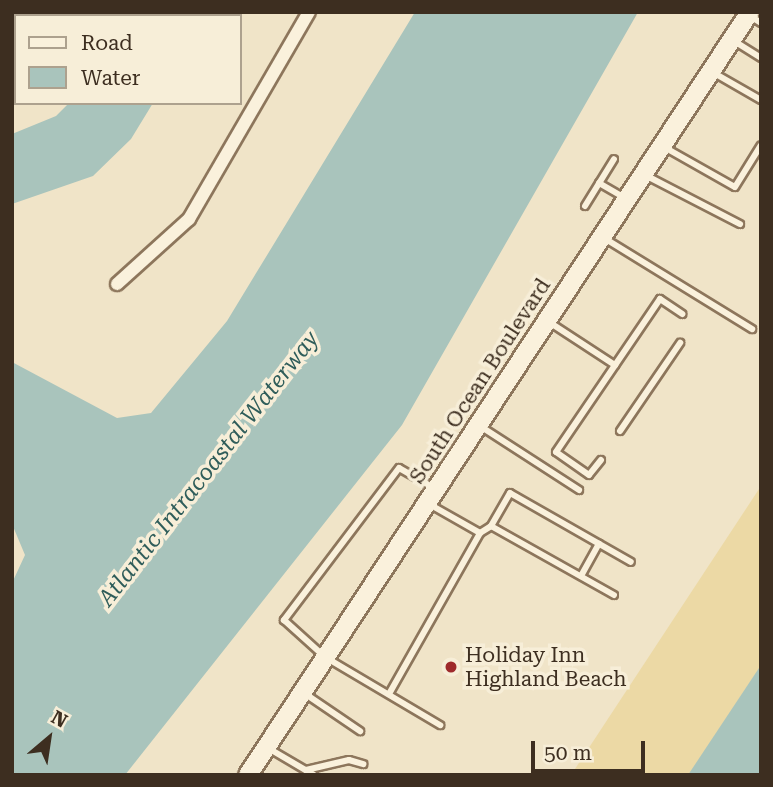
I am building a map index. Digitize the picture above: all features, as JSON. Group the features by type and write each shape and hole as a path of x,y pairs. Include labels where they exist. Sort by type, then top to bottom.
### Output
{"main road":[{"name":"South Ocean Boulevard","path":"248,775 711,71 732,40 753,17"}],"street":[{"path":"117,285 189,219 309,12"}],"lane":[{"path":"732,40 761,58"},
{"path":"711,71 761,100"},
{"path":"662,146 735,187 761,145"},
{"path":"585,206 614,159"},
{"path":"644,174 740,224"},
{"path":"599,183 627,199"},
{"path":"602,237 752,329"},
{"path":"601,460 589,475 556,452 660,299 682,314"},
{"path":"547,321 615,365"},
{"path":"620,431 680,343"},
{"path":"478,425 579,490"},
{"path":"440,725 326,657 284,620 399,468 480,533"},
{"path":"389,694 480,533 491,526 510,493 631,562"},
{"path":"491,526 614,595"},
{"path":"581,576 599,544"},
{"path":"303,692 360,731"},
{"path":"267,747 314,775"},
{"path":"306,770 349,760 363,764"}],"sand":[{"path":"761,486 761,683 696,775 571,775"}],"water":[{"name":"Atlantic Intracoastal Waterway","path":"415,12 638,12 402,425 125,775 12,775 12,583 25,555 12,524 12,362 117,418 151,413 227,321"},
{"path":"67,105 152,105 131,139 93,176 12,204 12,134 56,116"},
{"path":"761,665 761,775 688,775"}],"place":[{"name":"Holiday Inn Highland Beach","path":"451,667"}]}
